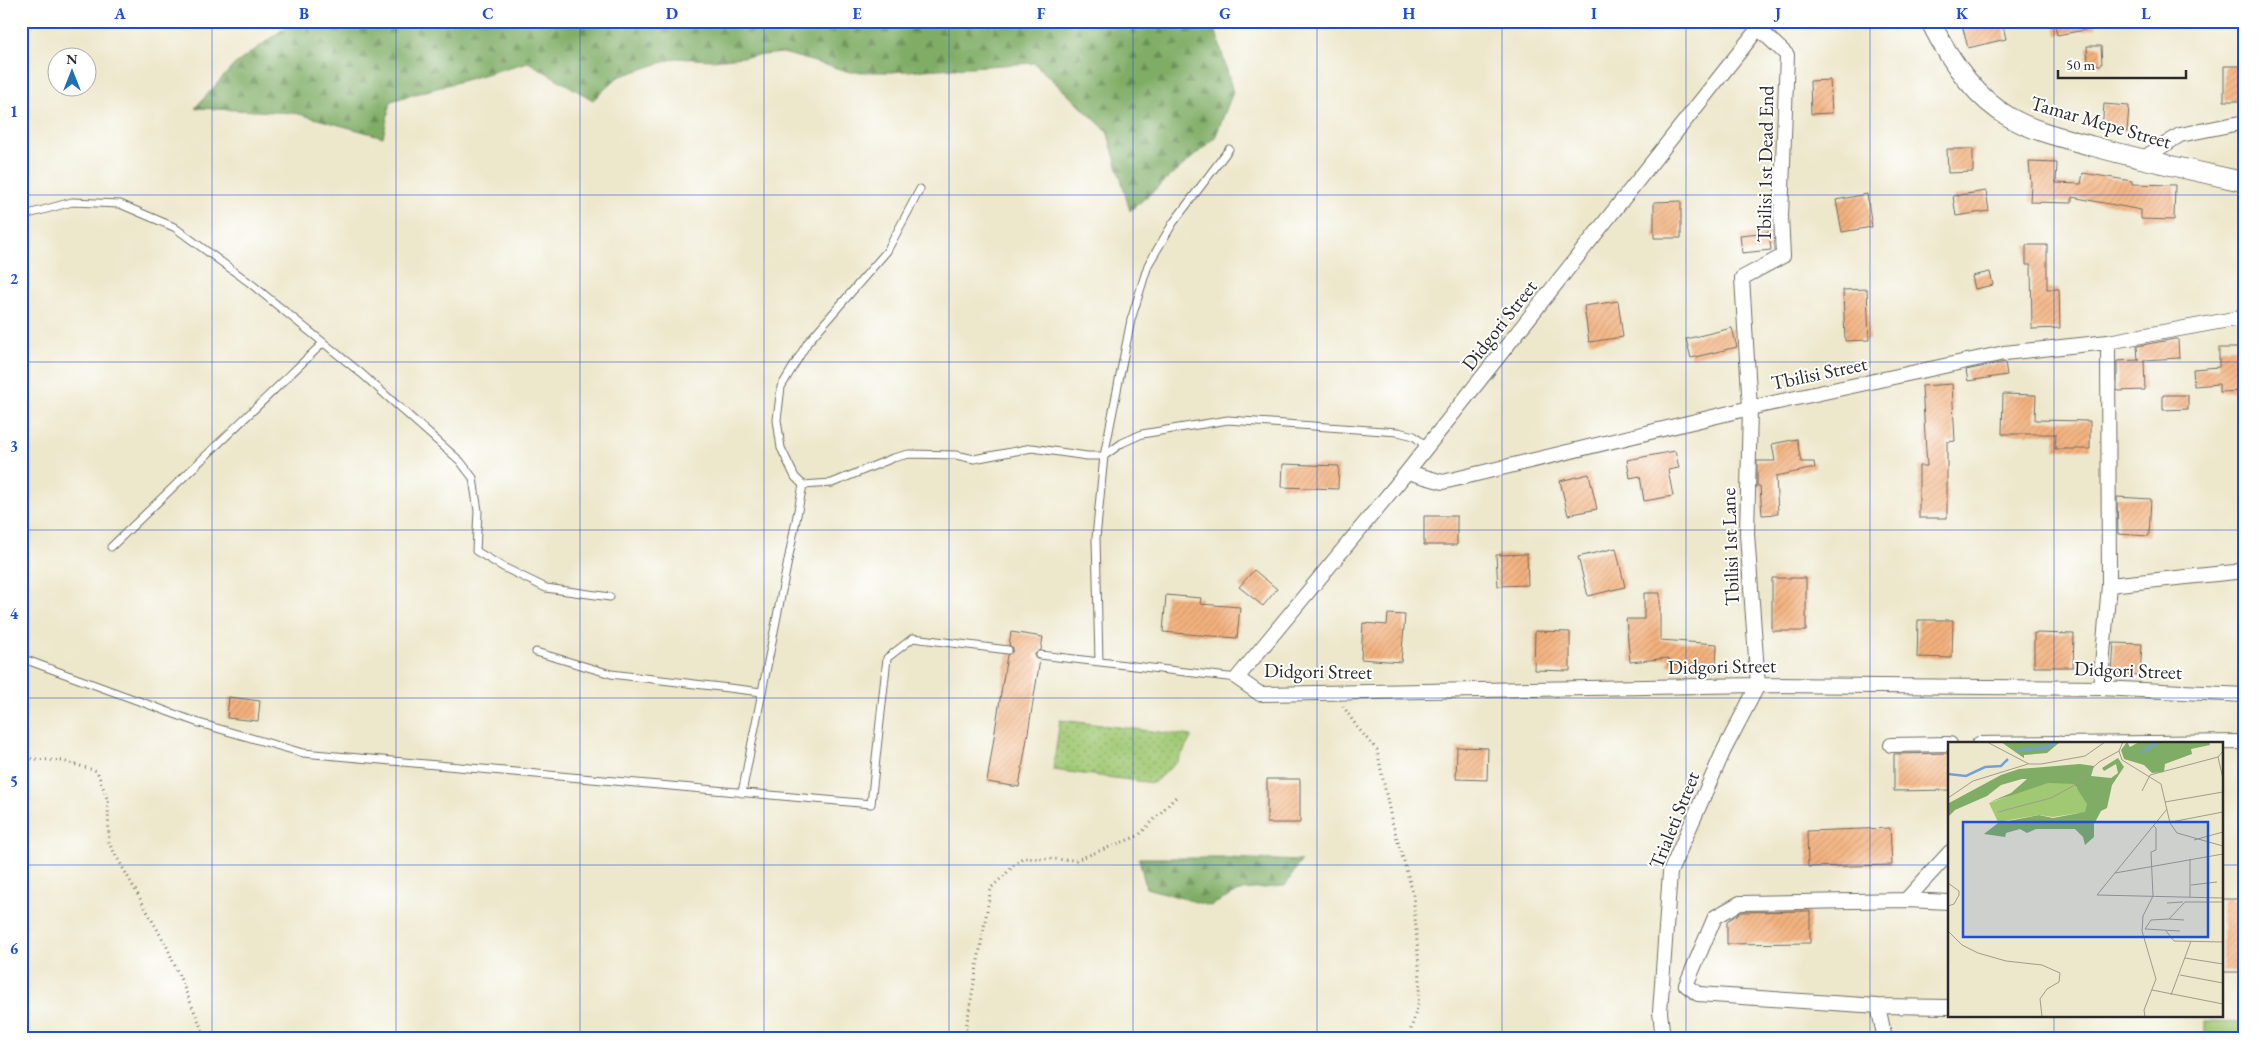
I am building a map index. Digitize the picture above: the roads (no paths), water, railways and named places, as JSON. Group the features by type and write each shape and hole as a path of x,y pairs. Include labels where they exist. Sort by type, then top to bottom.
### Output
{"street":[{"name":"Tamar Mepe Street","path":"1930,21 1960,71 1982,96 2009,117 2042,132 2142,159 2245,182"},
{"name":"Tbilisi 1st Dead End","path":"1750,408 1742,278 1783,256 1781,216 1787,55 1761,25"},
{"name":"Didgori Street","path":"1761,25 1407,472 1237,678 1260,694 1758,685 2100,688 2245,695"},
{"path":"2142,159 2180,135 2245,122"},
{"name":"Tbilisi Street","path":"1407,472 1443,482 1750,408 2004,353 2108,342 2245,317"},
{"path":"2100,688 2109,585 2108,342"},
{"name":"Tbilisi 1st Lane","path":"1750,408 1746,534 1758,685"},
{"path":"2109,585 2234,572 2245,569"},
{"name":"Trialeti Street","path":"1663,1039 1660,1012 1670,872 1724,750 1758,685"},
{"path":"2224,742 2245,742"},
{"path":"1891,745 1948,744"},
{"path":"1906,900 1948,854"},
{"path":"1686,985 1715,918 1740,903 1906,900 1948,902"},
{"path":"1662,988 1686,985 1698,994 1878,1006 1948,1007"},
{"path":"1878,1006 1885,1039"}],"lane":[{"path":"1099,662 1096,538 1104,456 1131,320 1148,264 1173,223 1229,148"},
{"path":"803,485 795,477 781,448 777,420 781,387 808,342 887,251 920,189"},
{"path":"21,216 72,202 120,204 174,226 250,283 460,461 473,478 478,511 476,552 546,588 610,597"},
{"path":"112,547 323,343"},
{"path":"803,485 832,482 893,458 909,454 956,455 974,459 1032,448 1104,456 1122,443 1142,434 1228,420 1398,432 1414,436 1427,447"},
{"path":"742,793 803,485"},
{"path":"21,658 199,723 303,753 871,804 887,658 913,638 1008,650"},
{"path":"536,652 610,674 762,692"},
{"path":"1040,656 1237,678"}]}
